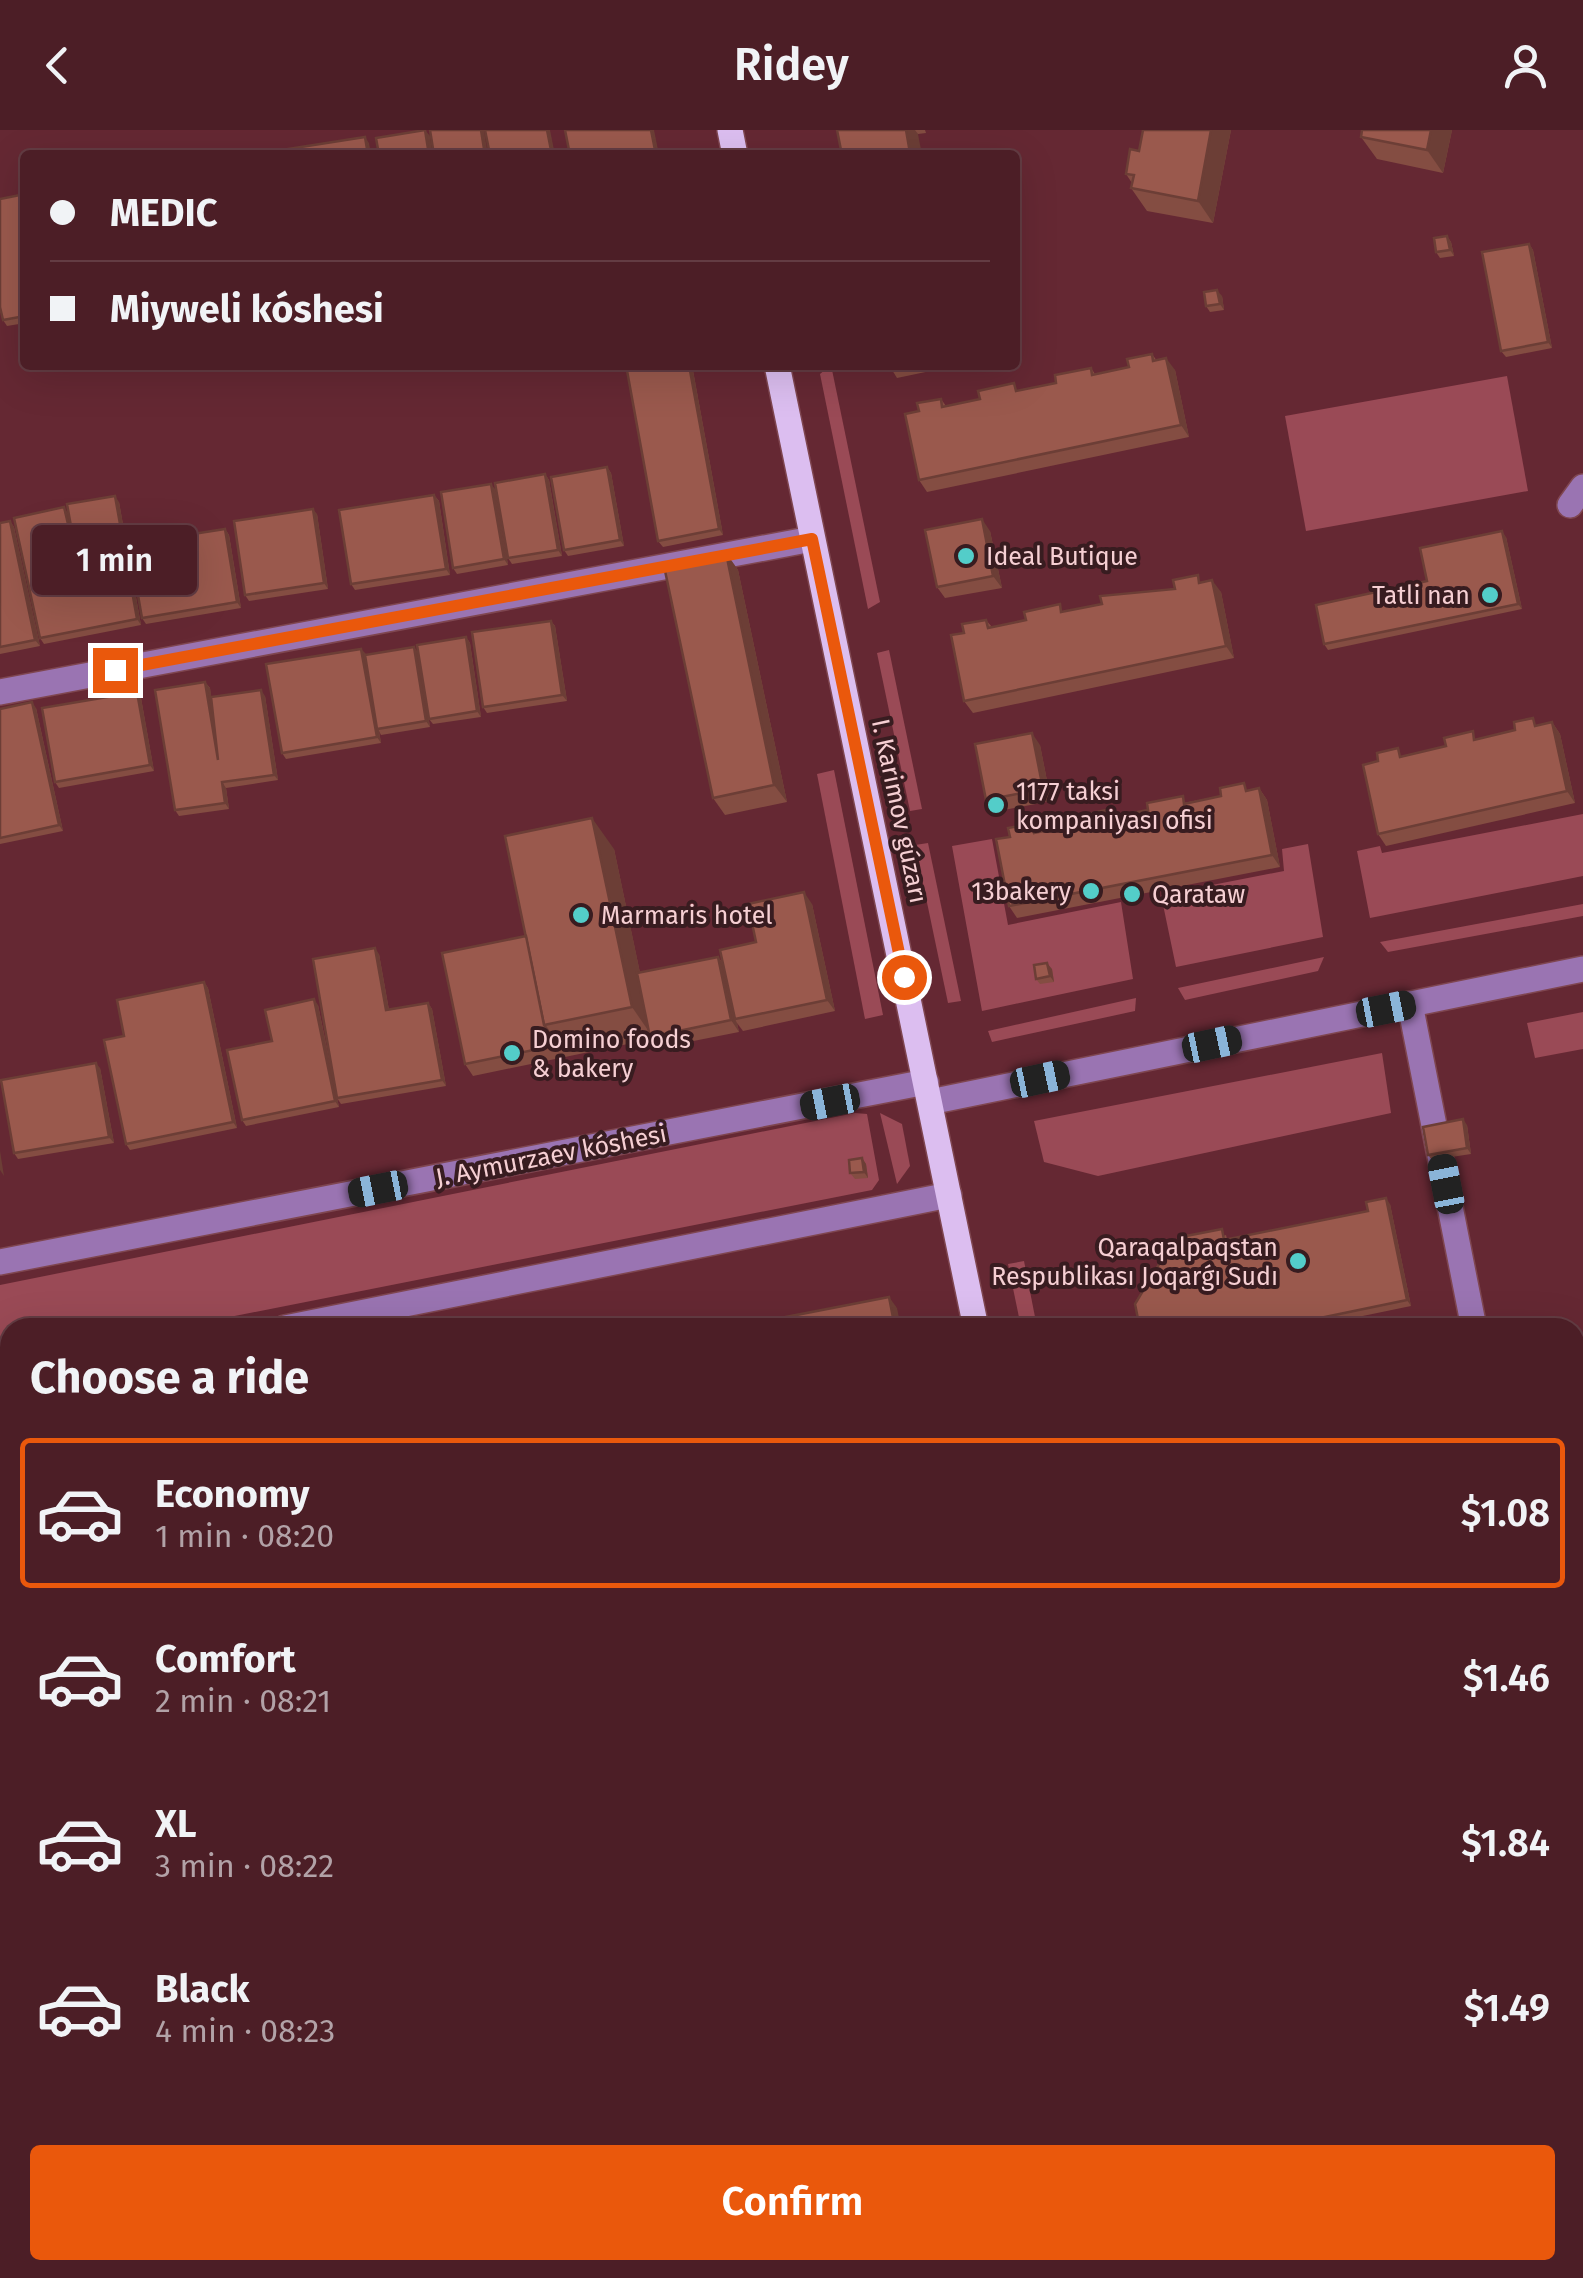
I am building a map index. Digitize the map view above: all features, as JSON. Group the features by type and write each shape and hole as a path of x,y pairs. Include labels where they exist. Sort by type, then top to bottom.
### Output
{"main road":[{"name":"I. Karimov gúzarı","path":"778,370 974,1318"}],"street":[{"path":"0,692 812,539"},
{"name":"J. Aymurzaev kóshesi","path":"0,1262 1583,969"},
{"path":"1410,1004 1472,1318"},
{"path":"335,1318 949,1195"}],"shaded area":[{"path":"832,370 880,602 868,609 820,374"},
{"path":"1507,376 1528,491 1306,531 1285,416"},
{"path":"889,650 922,809 910,811 877,653"},
{"path":"834,770 883,1015 865,1019 817,774"},
{"path":"1583,814 1583,876 1370,918 1357,851 1380,846 1382,853"},
{"path":"992,839 1008,925 1121,902 1133,979 982,1011 952,846"},
{"path":"928,843 961,1001 948,1003 915,845"},
{"path":"1308,844 1323,937 1176,967 1161,895 1284,871 1282,849"},
{"path":"1583,904 1583,916 1388,952 1380,942"},
{"path":"1324,957 1318,971 1185,1000 1178,988"},
{"path":"1136,998 1135,1011 992,1042 988,1031"},
{"path":"1583,1012 1583,1049 1535,1058 1527,1023"},
{"path":"1382,1053 1391,1113 1098,1176 1044,1162 1034,1121"},
{"path":"855,1113 867,1114 879,1180 872,1190 225,1318 0,1318 0,1285"},
{"path":"880,1113 902,1124 910,1166 897,1184"},
{"path":"1024,1261 1035,1318 1019,1318 1008,1264"}],"building":[{"path":"425,130 428,150 378,150 376,138"},
{"path":"430,130 481,130 484,150 433,150"},
{"path":"485,130 547,130 551,150 489,150"},
{"path":"565,130 651,130 655,150 569,150"},
{"path":"837,130 906,130 909,150 841,150"},
{"path":"1143,130 1211,130 1198,201 1131,188 1134,175 1126,174 1130,149 1139,151"},
{"path":"1362,130 1431,130 1427,150 1361,137"},
{"path":"365,137 367,150 282,150"},
{"path":"20,195 20,317 3,320 0,307 0,199"},
{"path":"1447,236 1450,250 1436,252 1434,238"},
{"path":"1529,244 1548,342 1501,351 1482,252"},
{"path":"1217,290 1220,304 1206,306 1204,292"},
{"path":"1152,354 1153,361 1166,358 1181,425 919,480 905,414 919,411 917,403 941,399 942,407 980,399 978,391 1014,383 1016,391 1056,383 1055,375 1091,368 1092,375 1129,367 1127,359"},
{"path":"627,370 690,370 719,529 658,541"},
{"path":"607,467 620,540 564,550 551,477"},
{"path":"545,474 558,550 508,558 495,483"},
{"path":"491,484 504,559 453,568 441,492"},
{"path":"434,495 446,569 351,584 339,510"},
{"path":"115,496 137,619 40,638 14,518 64,507 79,571 67,504"},
{"path":"313,509 324,583 245,595 234,521"},
{"name":"Ideal Butique","path":"982,519 993,576 937,587 925,530"},
{"path":"10,521 35,640 0,647 0,523"},
{"path":"225,529 237,602 142,618 129,544"},
{"path":"1502,531 1518,604 1324,644 1316,605 1427,581 1420,548"},
{"path":"726,553 774,785 713,798 664,566"},
{"path":"1198,575 1199,583 1212,580 1226,646 964,701 951,635 964,633 962,624 986,620 988,628 1026,620 1024,612 1060,604 1061,612 1102,604 1100,596 1175,589 1173,580"},
{"path":"551,621 562,695 483,707 472,632"},
{"path":"466,637 477,711 429,719 417,645"},
{"path":"414,647 426,721 377,729 365,655"},
{"path":"361,649 377,737 282,753 266,664"},
{"path":"205,682 218,760 211,697 261,690 274,775 222,782 225,803 175,810 155,690"},
{"path":"137,692 150,765 55,782 42,708"},
{"path":"32,702 59,825 0,838 0,709"},
{"path":"1533,718 1535,726 1552,722 1567,791 1378,834 1363,765 1378,761 1377,753 1398,748 1400,757 1446,746 1444,738 1473,731 1474,740 1515,730 1514,722"},
{"path":"1032,733 1043,789 986,800 975,744"},
{"path":"1244,783 1246,791 1259,788 1272,855 1009,906 996,839 1010,837 1008,828 1032,824 1034,833 1072,825 1070,818 1106,810 1107,818 1148,810 1147,803 1183,796 1184,804 1221,796 1220,788"},
{"path":"592,818 632,1007 544,1025 505,836"},
{"path":"804,892 827,1000 735,1019 720,950 756,942 748,904"},
{"path":"526,936 544,1025 558,1045 465,1064 442,953"},
{"path":"375,948 386,1010 428,1003 442,1080 337,1098 313,959"},
{"path":"718,957 731,1020 650,1037 637,973"},
{"path":"1047,963 1050,976 1036,979 1034,965"},
{"path":"204,982 233,1122 126,1144 104,1040 124,1036 117,1000"},
{"path":"314,999 335,1101 242,1120 227,1050 272,1041 265,1010"},
{"path":"96,1063 109,1137 14,1153 1,1080"},
{"path":"1463,1119 1467,1148 1428,1155 1423,1127"},
{"path":"862,1158 864,1172 850,1173 849,1160"},
{"name":"Qaraqalpaqstan Respublikası Joqarǵı Sudı","path":"1386,1198 1407,1300 1320,1318 1138,1318 1135,1304 1167,1251 1189,1247 1186,1236 1222,1229 1224,1240 1368,1211 1366,1202"},
{"path":"889,1297 893,1318 781,1318"}],"place":[{"name":"Ideal Butique","path":"966,556"},
{"name":"Tatli nan","path":"1490,595"},
{"name":"1177 taksi kompaniyası ofisi","path":"996,805"},
{"name":"13bakery","path":"1091,891"},
{"name":"Qarataw","path":"1132,894"},
{"name":"Marmaris hotel","path":"581,915"},
{"name":"Domino foods & bakery","path":"512,1053"},
{"name":"Qaraqalpaqstan Respublikası Joqarǵı Sudı","path":"1298,1261"}],"route":[{"path":"115,670 812,539 904,977"}]}
